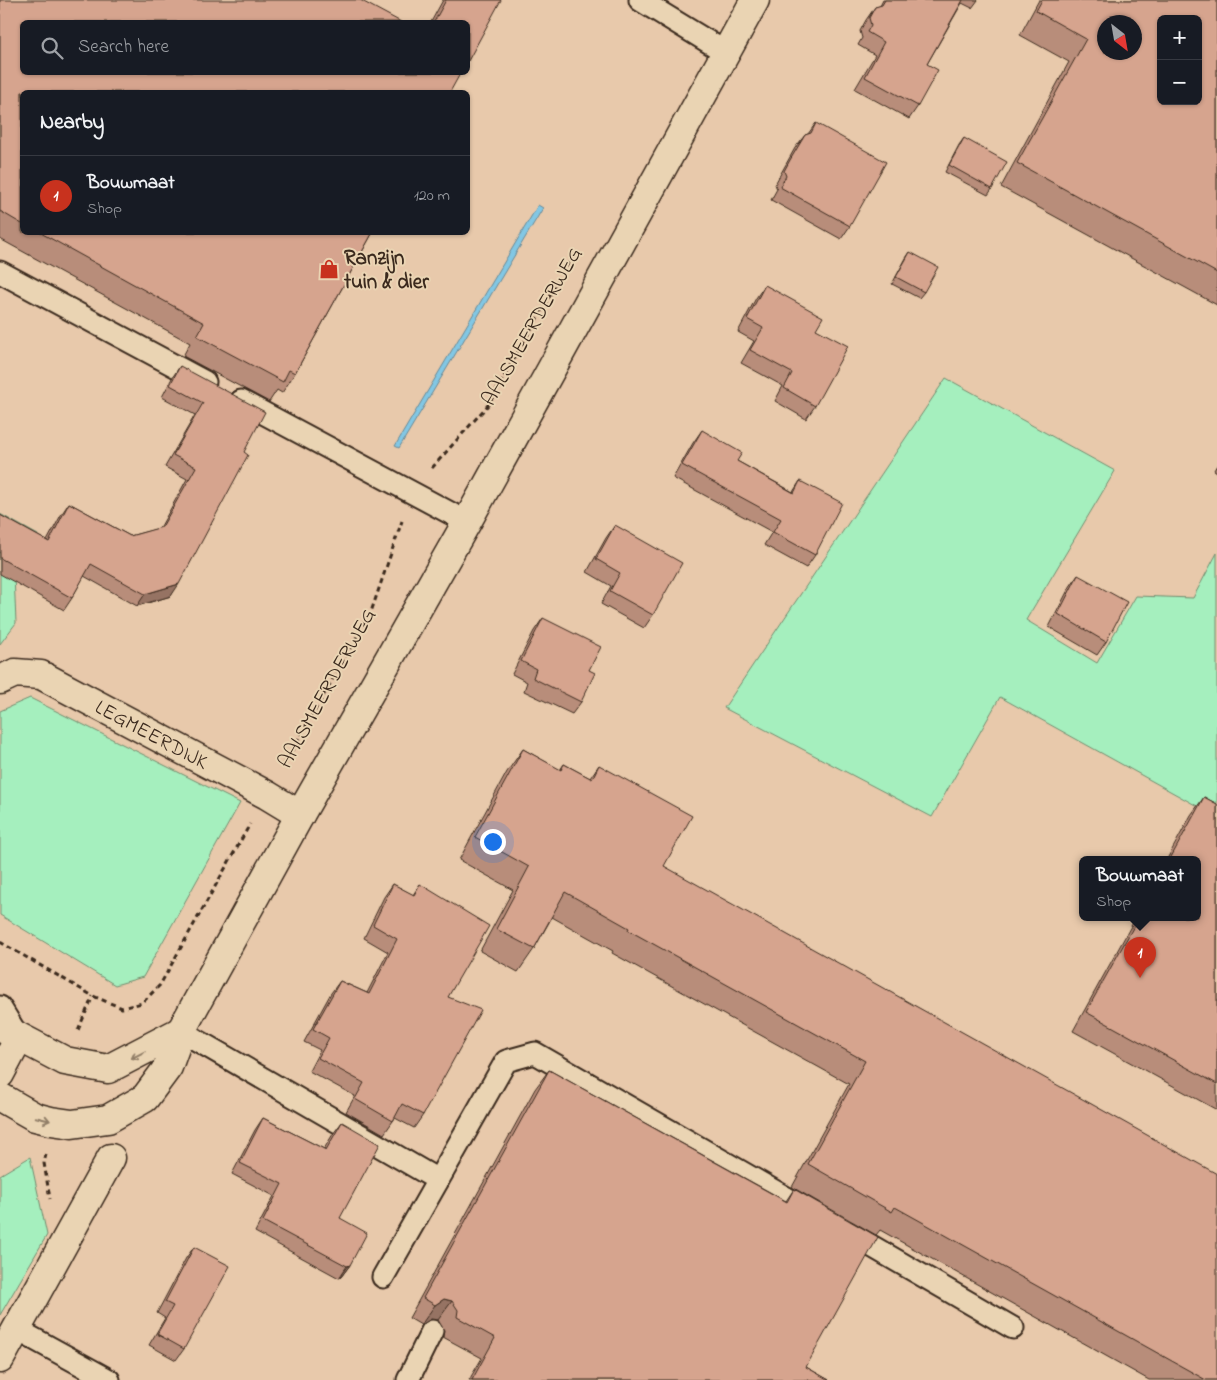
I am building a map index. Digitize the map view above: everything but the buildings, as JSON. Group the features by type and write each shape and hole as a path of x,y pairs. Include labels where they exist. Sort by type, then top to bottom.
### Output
{"street":[{"name":"AALSMEERDERWEG","path":"0,1097 34,1117 51,1122 72,1124 108,1119 145,1098 168,1067 181,1032 300,815 467,522 755,0"},
{"name":"LEGMEERDIJK","path":"0,680 15,673 41,675 267,794 300,815"},
{"path":"0,1074 10,1032 65,1061 108,1069 181,1032"},
{"path":"0,1359 111,1158"}],"lane":[{"path":"640,0 725,52"},
{"path":"0,272 98,326 416,492 467,522"},
{"path":"0,1007 10,1032"},
{"path":"181,1032 438,1180"},
{"path":"383,1277 506,1061 535,1053 1013,1328"},
{"path":"16,1329 109,1380"},
{"path":"408,1380 432,1331"}],"path":[{"name":"AALSMEERDERWEG","path":"0,942 93,996 122,1008 142,1003 160,985 371,612 398,531 416,492 427,474 488,405 576,250"}],"green space":[{"path":"946,378 1115,471 1026,620 1097,663 1136,596 1193,598 1217,553 1217,817 1000,697 932,817 724,708"},
{"path":"0,514 38,535 14,574 16,623 0,644"},
{"path":"30,698 240,803 143,977 115,985 0,915 0,711"},
{"path":"30,1157 47,1235 0,1315 0,1175"}],"water":[{"path":"538,205 543,208 399,448 395,446"}],"place":[{"name":"Ranzijn tuin & dier","path":"329,269"},
{"name":"Bouwmaat","path":"1140,978"}]}
